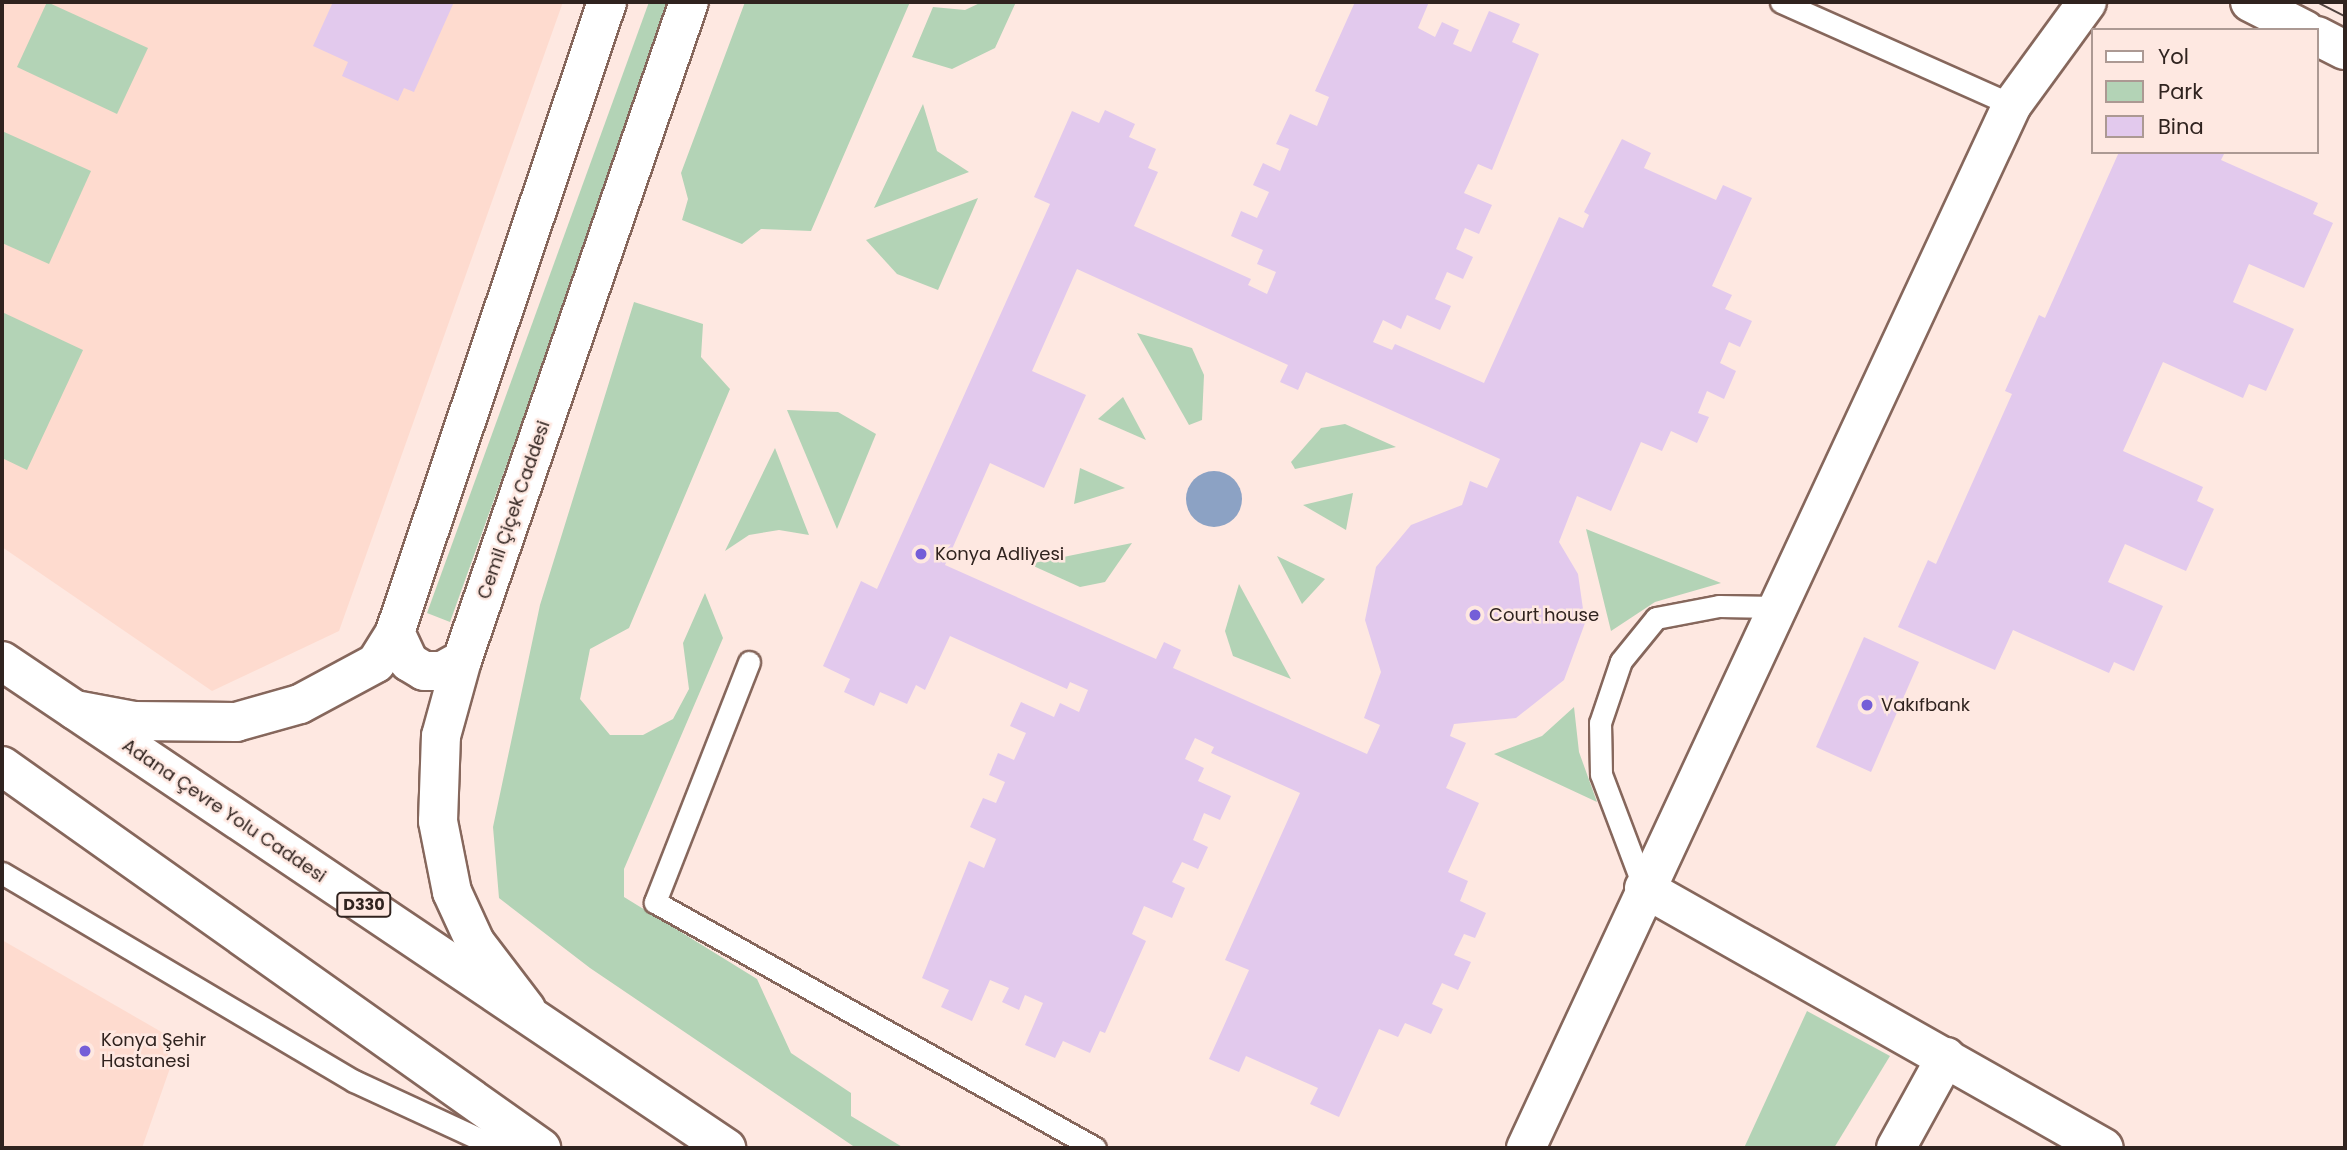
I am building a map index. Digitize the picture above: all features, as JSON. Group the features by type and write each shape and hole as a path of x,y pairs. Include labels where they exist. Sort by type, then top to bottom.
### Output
{"main road":[{"path":"75,710 134,721 236,722 300,704 349,680 376,663 395,632 607,2"},
{"name":"Cemil Çiçek Caddesi","path":"527,1011 475,942 443,855 440,746 462,660 689,2"},
{"path":"1525,1148 1644,888 2012,105 2087,2"},
{"path":"2250,2 2301,28"},
{"path":"2319,37 2345,50"},
{"path":"395,632 409,662 424,671 442,671 462,660"},
{"name":"Adana Çevre Yolu Caddesi","path":"2,661 527,1011 726,1148"},
{"path":"2,766 541,1148"},
{"path":"1644,888 2104,1148"},
{"path":"1896,1148 1946,1057"}],"lane":[{"path":"1781,2 2012,105"},
{"path":"1644,888 1601,774 1600,723 1621,661 1656,618 1719,606 1776,607"},
{"path":"750,662 655,902 1095,1148"},
{"path":"2,873 354,1082 499,1148"}],"shaded area":[{"path":"2,2 563,2 339,631 212,691 2,547"},
{"name":"Konya Şehir Hastanesi","path":"2,940 165,1034 170,1068 142,1148 2,1148"}],"green space":[{"path":"47,2 148,48 117,114 17,67"},
{"path":"649,2 673,2 450,622 427,613"},
{"path":"745,2 910,2 811,231 761,229 742,244 682,220 688,199 681,173"},
{"path":"982,2 1016,2 995,48 952,69 912,57 933,7 965,10"},
{"path":"923,104 937,151 969,172 874,208"},
{"path":"2,131 91,171 49,264 2,243"},
{"path":"978,198 938,290 897,274 866,240"},
{"path":"634,302 703,324 701,357 730,389 629,628 590,649 580,699 610,735 643,735 673,719 689,689 683,643 705,593 723,638 624,869 624,897 757,979 791,1053 851,1093 851,1116 904,1148 856,1148 590,968 499,898 493,827 540,605"},
{"path":"2,312 83,350 27,470 2,458"},
{"path":"1137,333 1192,348 1204,375 1202,420 1189,425"},
{"path":"1123,397 1146,440 1098,419"},
{"path":"787,410 838,412 876,434 837,529"},
{"path":"1345,424 1396,447 1295,469 1291,462 1321,428"},
{"path":"775,448 809,535 779,530 749,535 725,551"},
{"path":"1080,468 1125,488 1074,504"},
{"path":"1353,493 1346,530 1303,505"},
{"path":"1586,529 1721,583 1655,602 1611,631"},
{"path":"1132,543 1105,582 1080,587 1029,564"},
{"path":"1277,556 1325,579 1302,604"},
{"path":"1239,584 1291,679 1233,656 1225,631"},
{"path":"1574,707 1579,752 1597,802 1494,754 1542,736"},
{"path":"1807,1011 1890,1056 1834,1148 1744,1148"}],"water":[{"path":"1214,471 1225,473 1234,479 1240,488 1240,510 1234,519 1225,525 1214,527 1203,525 1194,519 1188,510 1186,499 1188,488 1194,479 1203,473"}],"building":[{"path":"333,2 454,2 414,92 404,88 398,101 342,76 348,62 313,46"},
{"name":"Konya Adliyesi","path":"1355,2 1429,2 1418,28 1435,37 1442,22 1459,30 1453,44 1471,52 1489,11 1520,24 1512,42 1539,54 1492,170 1478,164 1464,193 1492,205 1479,234 1465,228 1456,249 1473,257 1463,279 1447,272 1435,299 1451,306 1440,330 1407,315 1401,329 1383,320 1373,342 1392,350 1395,344 1484,383 1559,217 1583,228 1589,215 1584,212 1622,139 1651,153 1644,168 1716,200 1723,185 1752,198 1712,286 1732,295 1725,309 1752,321 1740,347 1729,342 1720,363 1736,371 1724,399 1707,391 1698,413 1709,417 1697,443 1671,431 1662,451 1641,442 1611,511 1577,496 1559,542 1578,574 1585,623 1564,680 1516,718 1454,724 1450,736 1466,743 1446,788 1479,803 1448,872 1468,881 1460,901 1486,913 1475,938 1464,934 1454,955 1471,962 1458,990 1442,983 1432,1004 1443,1009 1431,1034 1405,1023 1398,1037 1379,1029 1339,1117 1310,1104 1318,1088 1246,1056 1239,1072 1209,1059 1249,970 1225,960 1300,793 1211,753 1214,747 1195,738 1185,759 1204,768 1198,781 1231,796 1220,820 1204,813 1193,840 1208,847 1198,869 1182,862 1172,882 1185,888 1172,918 1144,906 1132,934 1146,941 1105,1033 1100,1031 1090,1053 1063,1041 1055,1058 1025,1045 1043,1003 1025,995 1019,1010 1002,1002 1009,988 990,980 972,1021 941,1007 949,990 922,978 969,861 984,868 996,839 970,827 983,798 996,803 1005,782 989,775 998,753 1014,760 1026,733 1010,726 1021,702 1054,717 1060,703 1079,712 1088,690 1070,682 1067,689 950,636 925,690 916,685 907,704 880,692 874,706 844,692 850,679 823,666 861,581 877,589 1050,204 1034,197 1072,111 1099,123 1105,110 1135,124 1129,137 1156,149 1148,168 1158,172 1134,226 1251,279 1248,285 1267,294 1276,272 1257,264 1263,250 1231,236 1241,211 1257,218 1269,192 1253,185 1263,163 1280,171 1289,149 1276,144 1290,114 1317,126 1329,97 1315,91","holes":["1077,269 1288,365 1280,382 1298,390 1306,372 1500,459 1487,488 1470,481 1462,505 1411,525 1376,567 1365,620 1381,672 1364,718 1380,725 1367,754 1173,668 1181,650 1164,642 1156,659 945,565 990,463 1044,488 1086,395 1032,371"]},
{"path":"2118,154 2224,154 2221,160 2318,203 2313,214 2333,223 2304,288 2249,264 2233,302 2294,329 2266,391 2249,384 2243,398 2163,362 2123,451 2203,487 2197,501 2214,509 2186,571 2125,544 2108,582 2163,606 2134,671 2114,662 2109,673 2013,630 1995,670 1898,627 1928,560 1936,564 2012,394 2005,391 2039,315 2045,318"},
{"name":"Vakıfbank","path":"1864,637 1919,662 1871,772 1816,747"}],"tram line":[{"path":"2317,2 2345,16"}],"place":[{"name":"Konya Adliyesi","path":"921,554"},
{"name":"Court house","path":"1475,615"},
{"name":"Vakıfbank","path":"1867,705"},
{"name":"Konya Şehir Hastanesi","path":"85,1051"}]}
